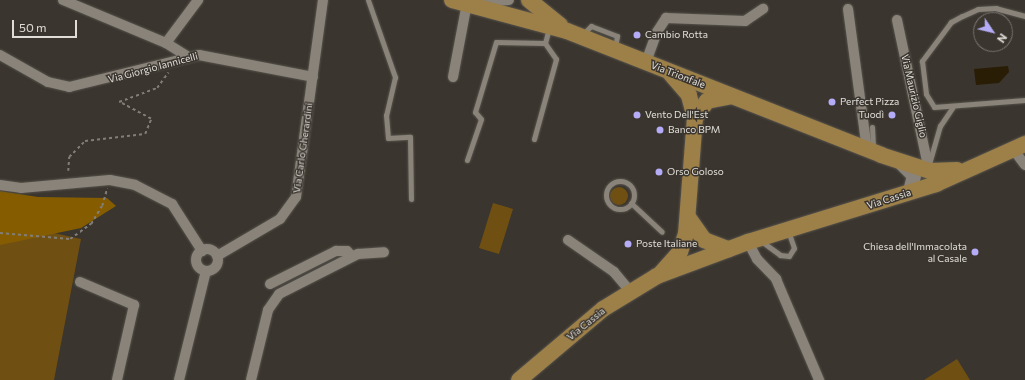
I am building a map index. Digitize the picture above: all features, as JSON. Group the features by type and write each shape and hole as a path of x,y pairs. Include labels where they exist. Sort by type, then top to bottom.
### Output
{"main road":[{"path":"529,0 574,34"},
{"name":"Via Trionfale","path":"460,2 550,26 574,34 870,151 899,161 930,168 971,168"},
{"path":"657,276 680,252 688,217 695,118 689,94 669,72"},
{"path":"695,118 707,102 732,96"},
{"name":"Via Cassia","path":"519,380 596,315 630,291 657,276 754,240 927,187 1019,147"},
{"path":"688,217 706,242 728,250"}],"street":[{"path":"63,0 166,43 188,57"},
{"path":"166,43 198,0"},
{"name":"Via Carlo Gherardini","path":"217,256 280,220 293,205 302,170 323,0"},
{"path":"454,77 460,2 509,0"},
{"path":"646,62 657,32 666,18 745,20 763,9"},
{"path":"848,9 870,151"},
{"name":"Via Maurizio Giglio","path":"897,20 930,168"},
{"name":"Via Giorgio Iannicelli","path":"0,55 48,82 69,87 166,64 188,57 211,56 313,77"},
{"path":"1019,147 1025,165"},
{"name":"Via Trionfale","path":"899,161 914,176 910,192"},
{"path":"927,187 930,168"},
{"path":"0,185 21,188 110,180 135,185 172,204 202,251"},
{"path":"568,240 614,272 630,291"},
{"path":"754,240 757,259 776,278 819,380"},
{"path":"179,380 206,272 216,267 217,256 211,250 202,251"},
{"path":"202,251 197,263 206,272"},
{"path":"270,284 336,251 346,251 352,256"},
{"path":"251,380 272,301 286,288 352,256 384,252"},
{"path":"80,282 134,305 117,380"}],"lane":[{"path":"368,0 395,77 386,115 388,138 410,137 411,199"},
{"path":"1025,16 996,8 978,9 951,22 931,46 922,62 926,94 934,107 953,107 1025,100"},
{"path":"545,43 550,26"},
{"path":"467,160 481,119 475,112 496,42 545,43"},
{"path":"534,138 556,59 545,43"},
{"path":"930,168 940,126 953,107"},
{"path":"870,151 872,127"},
{"path":"621,181 630,186 634,194 631,203 624,209 611,207 605,195 609,186 621,181"},
{"path":"631,203 662,232"},
{"path":"754,240 780,255 789,256 794,248 788,230"}],"path":[{"path":"68,171 69,157 85,142 145,134 151,119 119,102 157,88 168,72 166,64"},
{"path":"0,233 70,239 91,224 102,206 110,180"}],"shaded area":[{"path":"1008,66 1009,72 999,83 976,85 974,69"},
{"path":"619,187 625,190 628,196 625,202 619,205 613,202 610,196 613,190"},
{"path":"0,191 38,197 107,198 116,206 81,228 0,245"},
{"path":"493,203 513,209 499,254 479,248"},
{"path":"0,221 81,239 54,380 0,380"},
{"path":"957,359 970,380 924,380"}],"place":[{"name":"Cambio Rotta","path":"637,35"},
{"name":"Perfect Pizza","path":"832,102"},
{"name":"Vento Dell'Est","path":"637,115"},
{"name":"Tuodì","path":"892,115"},
{"name":"Banco BPM","path":"660,130"},
{"name":"Orso Goloso","path":"659,172"},
{"name":"Poste Italiane","path":"628,244"},
{"name":"Chiesa dell'Immacolata al Casale","path":"975,252"}]}
